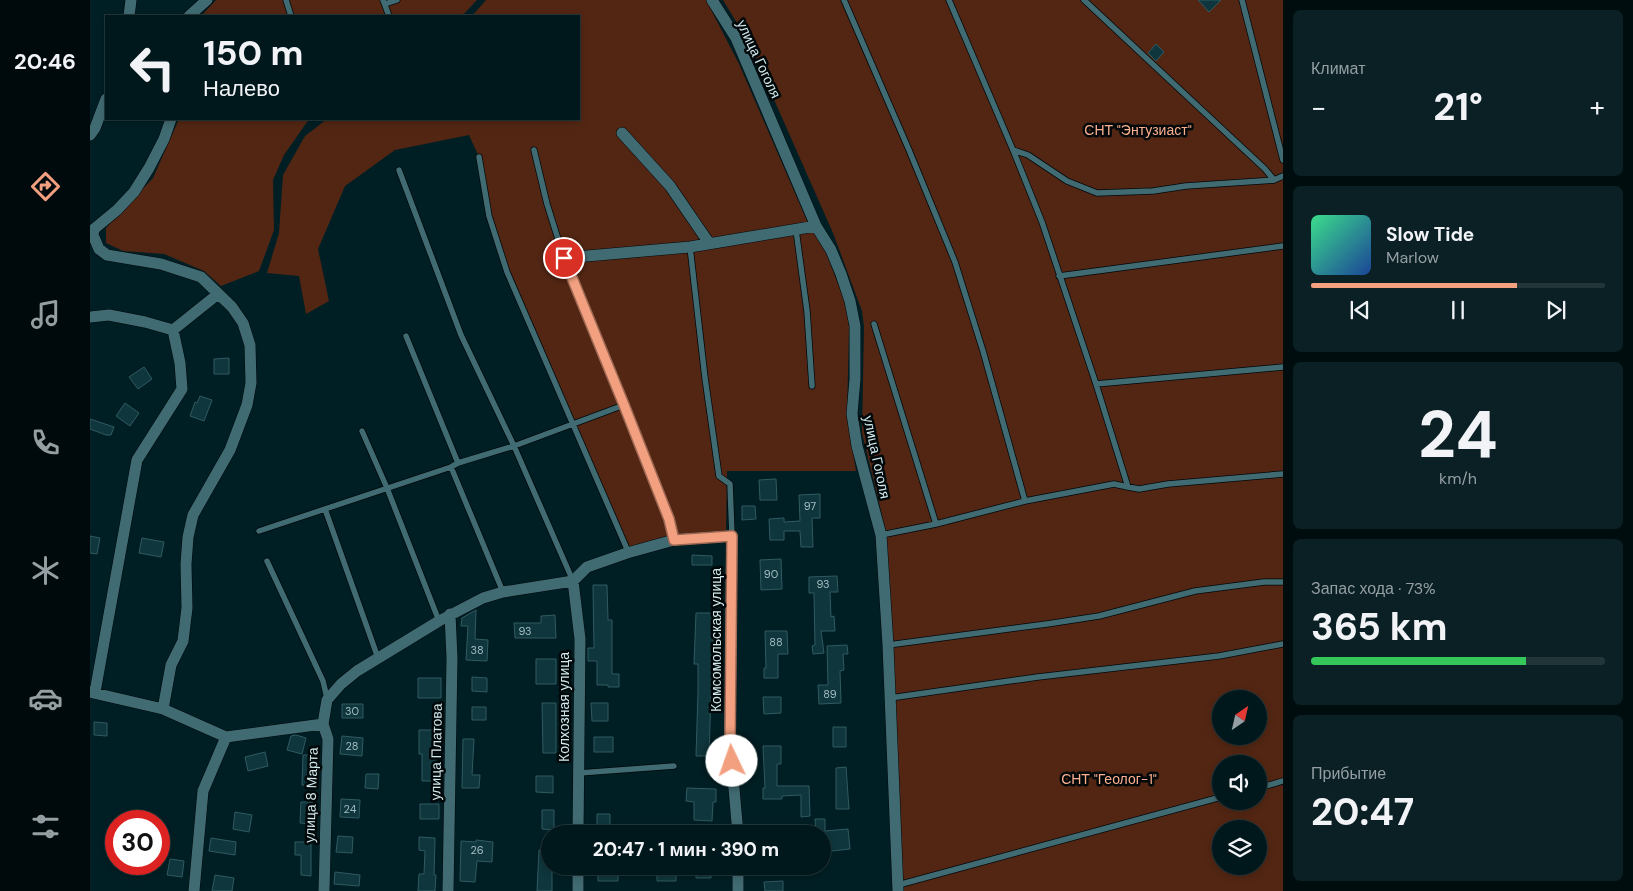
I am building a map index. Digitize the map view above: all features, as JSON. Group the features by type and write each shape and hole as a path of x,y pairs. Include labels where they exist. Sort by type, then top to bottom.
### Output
{"street":[{"path":"129,15 131,0"},
{"path":"191,15 206,0"},
{"name":"улица Гоголя","path":"712,0 736,38 816,226 830,250 850,301 855,326 855,379 852,414 857,446 880,535 888,645 898,888"},
{"path":"90,135 95,128 105,102"},
{"path":"162,709 171,665 183,641 187,608 186,564 188,537 193,515 230,450 247,405 251,383 250,345 243,323 232,308 201,277 162,264 107,255 99,249 93,235 94,229 117,210 134,192 164,139 171,120"},
{"path":"622,133 670,186 709,243"},
{"path":"564,258 690,247 816,226"},
{"path":"173,330 218,294"},
{"path":"90,318 109,315 173,330"},
{"path":"173,330 180,363 182,389 137,460 92,692 162,709 226,737 323,724"},
{"path":"327,700 341,684 357,671 450,614 483,598 503,592 573,581 587,567 628,552 674,540 732,536"},
{"name":"Комсомольская улица","path":"732,536 730,743 737,825"},
{"name":"Колхозная улица","path":"573,581 580,639 578,825"},
{"name":"улица Платова","path":"448,891 452,658 450,614"},
{"name":"улица 8 Марта","path":"324,891 328,739 323,724 327,700"},
{"path":"194,891 203,792 226,737"},
{"path":"578,875 578,891"},
{"path":"738,875 738,891"}],"lane":[{"path":"286,0 291,15"},
{"path":"388,15 384,2 396,0"},
{"path":"844,0 909,150 954,262 1026,501"},
{"path":"949,0 1042,222 1128,487"},
{"path":"1084,0 1258,162 1274,180"},
{"path":"1242,0 1283,160"},
{"path":"534,150 547,204 564,258 669,519 674,540"},
{"path":"1013,150 1028,155 1067,181 1098,193 1153,192 1186,186 1274,180 1283,176"},
{"path":"479,157 489,216 507,272 628,549"},
{"path":"399,170 461,335 514,446 573,581"},
{"path":"796,230 807,311 812,386"},
{"path":"1059,276 1283,246"},
{"path":"690,247 705,378 719,476 730,484 732,536"},
{"path":"874,324 936,524"},
{"path":"406,336 458,463"},
{"path":"1096,384 1283,367"},
{"path":"259,531 451,467 458,463 514,446 624,405"},
{"path":"362,431 387,488 439,621"},
{"path":"451,467 503,592"},
{"path":"880,535 936,524 1026,501 1114,484 1139,489 1168,484 1283,474"},
{"path":"325,509 378,658"},
{"path":"267,561 323,681 327,700"},
{"path":"888,645 1099,616 1195,591 1254,583 1283,582"},
{"path":"890,698 1038,677 1219,656 1283,644"},
{"path":"579,773 674,766"},
{"path":"1267,786 1283,781"},
{"path":"898,888 1212,800"}],"green space":[{"path":"216,0 477,0 463,15 202,15"},
{"path":"486,0 706,0 739,64 807,221 826,253 845,302 849,326 847,417 856,471 727,471 726,532 627,549 507,272 489,216 479,157 469,135 395,150 345,186 318,249 329,301 306,314 299,276 267,273 279,233 283,175 305,136 326,120 580,120 580,15 473,15"},
{"path":"723,0 1283,0 1283,891 901,891 886,531 862,433 864,327 862,311 833,233 749,43"},
{"path":"179,120 310,120 284,155 273,180 274,230 259,271 221,286 204,271 164,254 123,251 106,243 106,228 153,178"}],"building":[{"path":"1198,0 1221,0 1209,12"},
{"path":"1156,44 1164,52 1156,61 1148,53"},
{"path":"229,358 229,374 214,374 214,359"},
{"path":"144,367 152,379 138,389 129,377"},
{"path":"200,396 212,400 204,421 190,416 195,402 197,403"},
{"path":"125,403 139,413 130,426 116,416"},
{"path":"90,419 114,427 111,435 90,429"},
{"path":"776,479 777,500 760,500 759,480"},
{"path":"820,494 820,518 812,518 813,547 801,547 800,531 784,531 784,540 770,540 769,519 784,518 784,522 800,521 799,495"},
{"path":"742,506 755,506 756,519 742,520"},
{"path":"90,536 100,538 97,554 90,553"},
{"path":"142,538 164,542 161,557 139,553"},
{"path":"692,555 712,556 712,565 692,565"},
{"path":"781,559 782,589 761,590 760,560"},
{"path":"837,576 838,592 830,592 831,617 834,616 835,631 821,631 824,653 813,654 812,646 815,645 814,593 809,593 809,577"},
{"path":"593,585 607,585 608,620 612,620 612,674 619,674 619,687 597,685 597,661 588,661 588,648 594,648"},
{"path":"476,610 475,639 488,640 487,661 466,660 468,626 461,626 462,618"},
{"path":"696,613 713,613 713,677 716,677 716,692 711,692 709,756 696,756 698,664 694,664"},
{"path":"555,615 556,638 515,638 514,623 541,623 541,616"},
{"path":"765,631 787,631 788,654 778,654 778,678 764,678 764,668 766,668"},
{"path":"847,645 848,654 843,654 844,670 840,671 841,703 819,704 818,685 828,685 827,646"},
{"path":"536,659 556,659 556,684 536,684"},
{"path":"472,677 487,678 487,692 472,691"},
{"path":"418,678 441,678 441,698 418,698"},
{"path":"763,697 781,697 781,713 764,714"},
{"path":"542,703 556,703 556,753 543,753"},
{"path":"591,703 608,703 608,721 592,721"},
{"path":"342,704 363,704 363,718 342,718"},
{"path":"472,707 486,707 486,720 472,720"},
{"path":"94,722 107,723 107,736 94,735"},
{"path":"833,727 846,727 846,747 833,747"},
{"path":"419,730 438,730 438,754 435,754 435,781 422,781 422,754 419,754"},
{"path":"296,735 306,738 302,754 287,750 291,736"},
{"path":"342,736 363,738 362,756 340,754"},
{"path":"594,737 613,737 613,752 594,752"},
{"path":"463,739 474,739 472,775 480,775 479,788 462,788"},
{"path":"763,746 781,746 781,764 777,764 777,786 809,786 810,816 801,817 801,795 782,796 782,799 763,799 763,788 765,788"},
{"path":"265,752 268,766 248,771 245,757"},
{"path":"303,755 316,755 313,786 302,785"},
{"path":"846,767 849,809 836,809 836,768"},
{"path":"366,774 379,774 378,789 365,788"},
{"path":"536,776 553,776 553,793 536,792"},
{"path":"687,788 716,789 716,802 713,802 712,821 694,820 694,802 686,801"},
{"path":"341,799 360,800 359,818 340,817"},
{"path":"301,802 313,802 313,824 300,823"},
{"path":"420,804 439,804 439,819 420,819"},
{"path":"542,810 554,810 554,825 542,825"},
{"path":"235,812 252,815 249,832 233,829"},
{"path":"597,814 610,814 610,825 597,825"},
{"path":"815,819 825,819 825,825 815,825"},
{"path":"848,829 850,849 831,851 831,830"},
{"path":"338,836 353,837 352,853 336,852"},
{"path":"419,837 435,838 435,891 418,891 419,874 424,874 425,851 419,850"},
{"path":"211,838 236,842 235,855 209,851"},
{"path":"476,840 493,842 492,862 477,861 475,882 460,881 461,841 476,842"},
{"path":"295,842 311,842 311,876 301,875 301,855 295,855"},
{"path":"539,850 541,850 541,875 552,875 552,891 537,891"},
{"path":"170,859 184,861 182,877 167,875 170,875"},
{"path":"335,872 360,875 359,886 334,884"},
{"path":"215,875 234,878 232,891 212,891"},
{"path":"598,875 618,875 618,881 598,881"},
{"path":"657,875 676,875 676,881 657,881"},
{"path":"696,875 711,875 711,878 696,878"},
{"path":"783,881 783,891 765,891 764,882"}],"route":[{"path":"564,258 669,519 674,540 732,536 730,743 732,761"}],"park label":[{"name":"СНТ \"Энтузиаст\"","path":"1138,130"},
{"name":"СНТ \"Геолог-1\"","path":"1109,779"}]}
